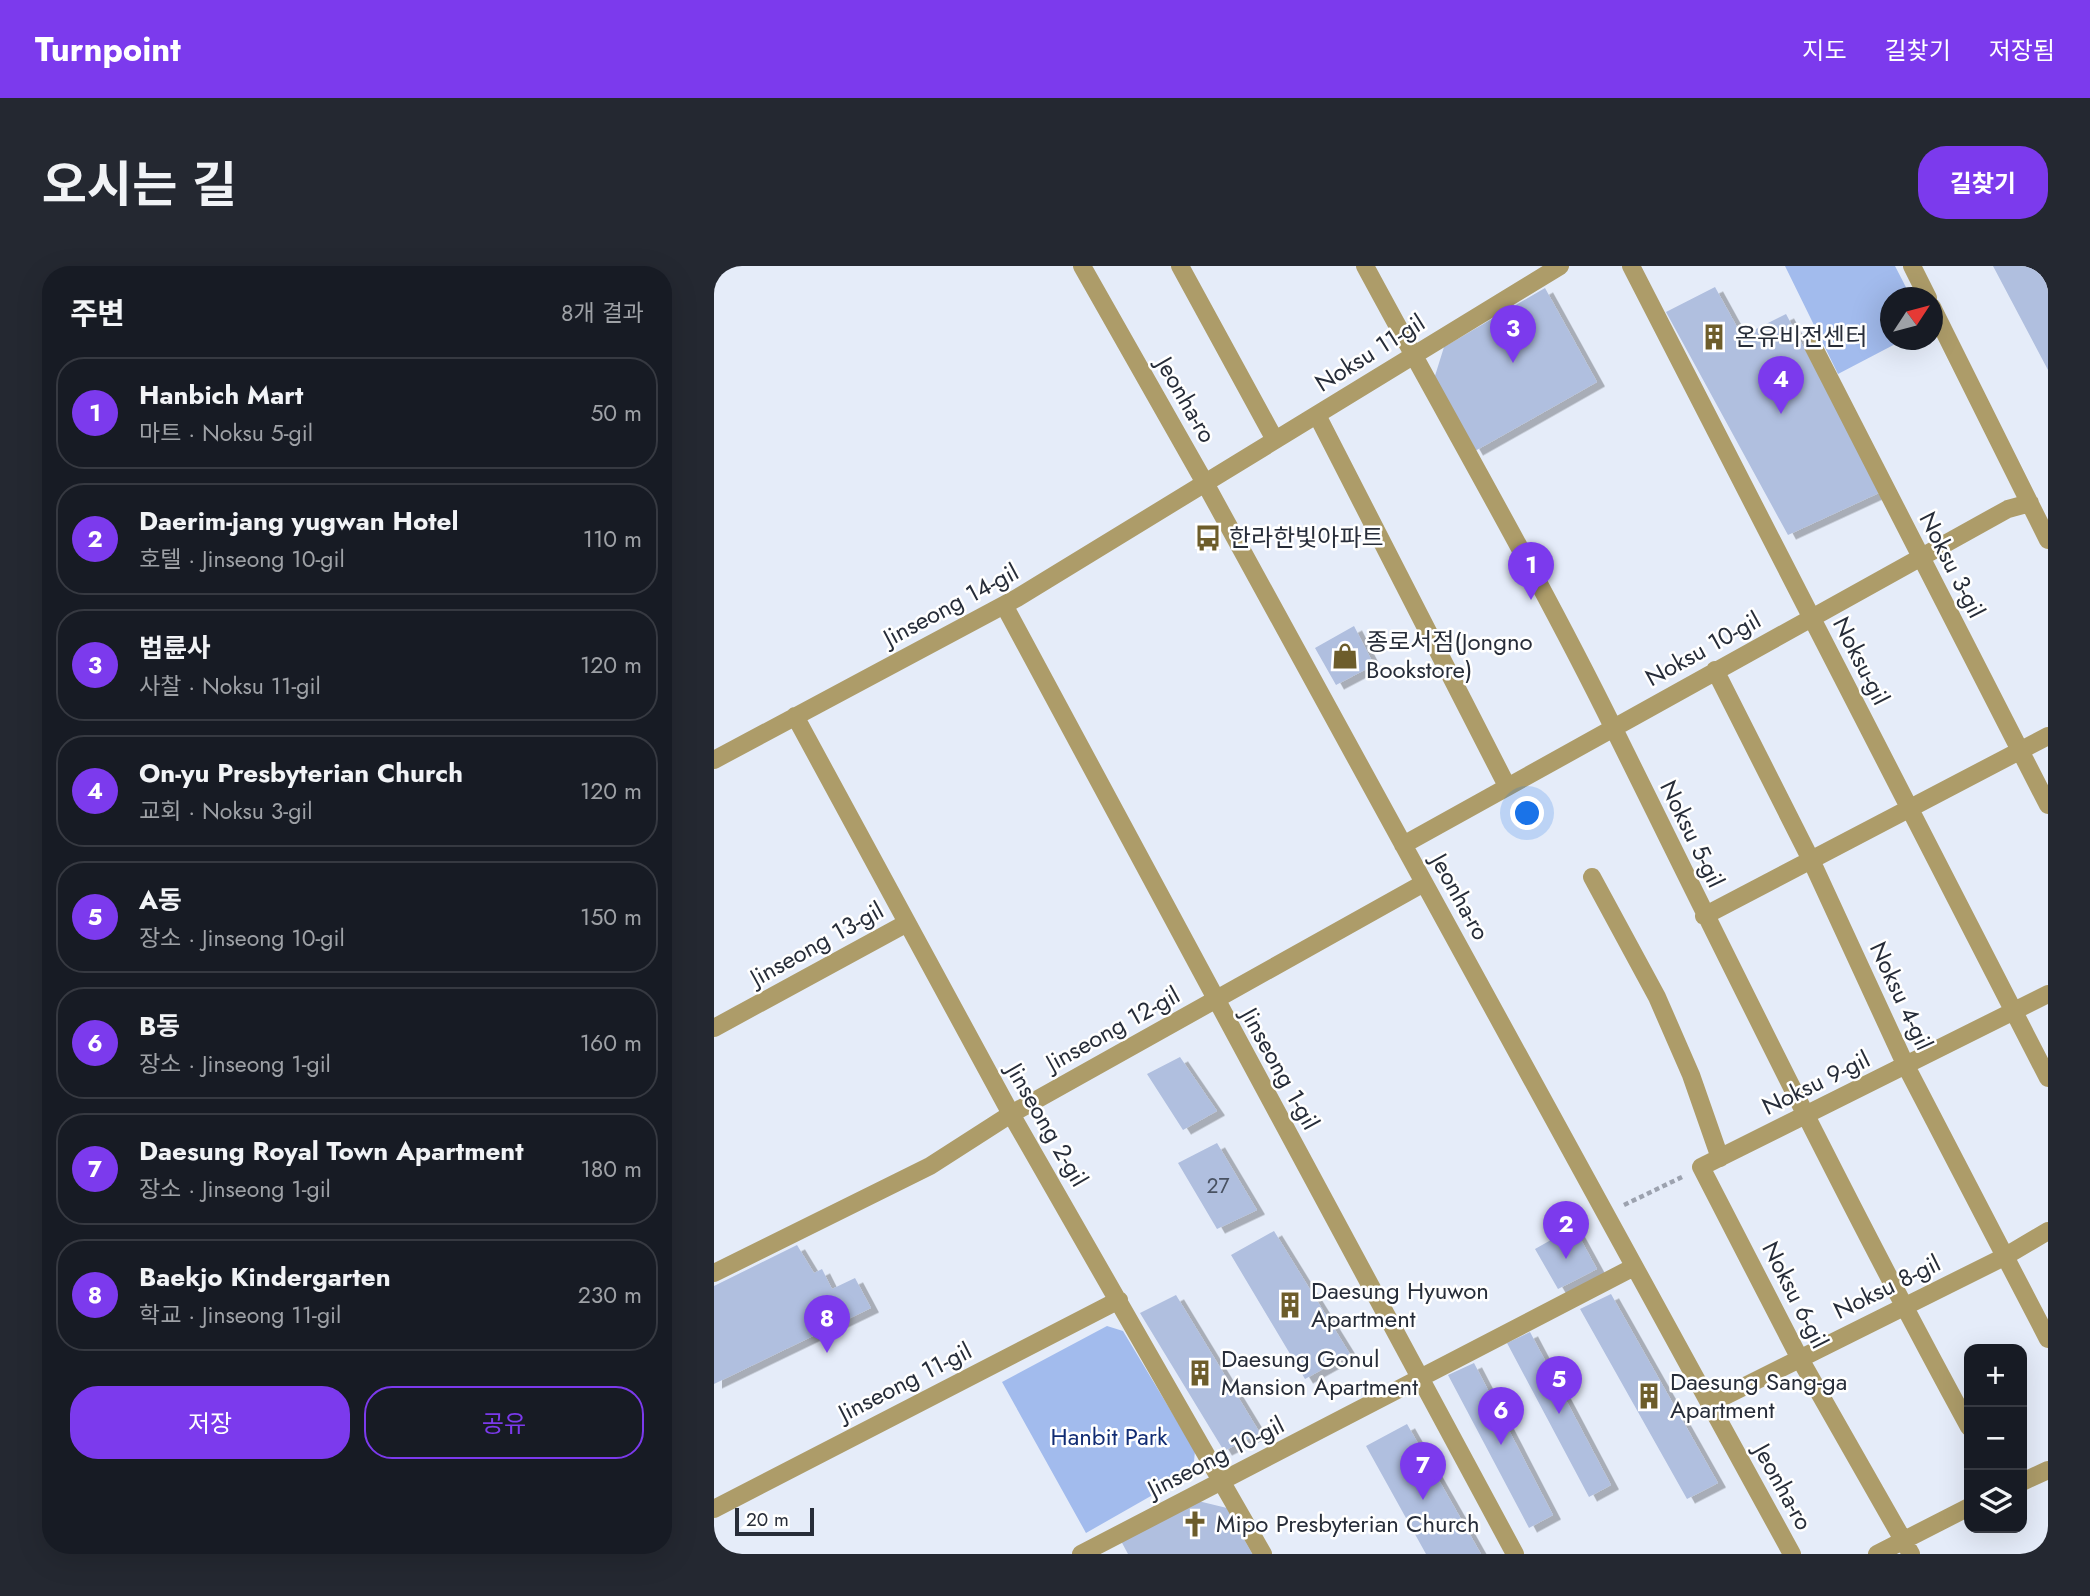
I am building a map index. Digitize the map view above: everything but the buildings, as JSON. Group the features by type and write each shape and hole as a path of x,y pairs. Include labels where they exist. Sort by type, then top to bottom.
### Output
{"street":[{"name":"Jeonha-ro","path":"1082,266 1205,483 1791,1554"},
{"path":"1180,266 1275,440"},
{"name":"Noksu 5-gil","path":"1365,266 1613,726 1704,916 1903,1307 1964,1418"},
{"name":"Noksu 11-gil","path":"1205,483 1560,266"},
{"name":"Noksu-gil","path":"1631,266 2048,1078"},
{"path":"1912,266 1922,287"},
{"path":"1943,327 2048,540"},
{"name":"Noksu 3-gil","path":"1813,346 2048,805"},
{"path":"1317,415 1507,786"},
{"name":"Jinseong 14-gil","path":"714,760 1004,605 1205,483"},
{"name":"Noksu 10-gil","path":"1403,845 2008,509 2030,503"},
{"name":"Jinseong 1-gil","path":"1004,605 1214,1000 1422,1378 1515,1554"},
{"name":"Noksu 4-gil","path":"1716,670 1811,860 1906,1066 2048,1339"},
{"name":"Jinseong 2-gil","path":"795,716 1011,1114 1223,1481 1262,1554"},
{"path":"1704,916 2048,736"},
{"path":"1592,877 1657,997 1691,1075 1720,1158"},
{"name":"Jinseong 12-gil","path":"714,1273 930,1166 1011,1114 1424,883"},
{"name":"Jinseong 13-gil","path":"714,1028 907,923"},
{"name":"Noksu 9-gil","path":"1701,1167 2048,994"},
{"name":"Noksu 6-gil","path":"1701,1167 1800,1359 1908,1547"},
{"name":"Noksu 8-gil","path":"1709,1404 2004,1256 2048,1231"},
{"name":"Jinseong 10-gil","path":"1081,1554 1634,1268"},
{"name":"Jinseong 11-gil","path":"714,1509 1119,1300"},
{"path":"2027,1480 2048,1470"},
{"path":"1877,1554 1908,1547 1964,1510"}],"path":[{"path":"1605,1214 1701,1167"}],"green space":[{"path":"1785,266 1895,266 1906,287 1880,287 1880,350 1884,350 1838,374"},
{"name":"Hanbit Park","path":"1107,1326 1123,1331 1195,1451 1193,1472 1086,1533 1002,1382"}],"place":[{"name":"온유비전센터","path":"1714,337"},
{"name":"법륜사","path":"1513,363"},
{"name":"On-yu Presbyterian Church","path":"1781,414"},
{"name":"한라한빛아파트","path":"1208,538"},
{"name":"Hanbich Mart","path":"1531,600"},
{"name":"종로서점(Jongno Bookstore)","path":"1345,656"},
{"name":"Daerim-jang yugwan Hotel","path":"1566,1259"},
{"name":"Daesung Hyuwon Apartment","path":"1290,1305"},
{"name":"Baekjo Kindergarten","path":"827,1353"},
{"name":"Daesung Gonul Mansion Apartment","path":"1200,1373"},
{"name":"Daesung Sang-ga Apartment","path":"1649,1396"},
{"name":"A동","path":"1559,1414"},
{"name":"B동","path":"1501,1445"},
{"name":"Daesung Royal Town Apartment","path":"1423,1500"},
{"name":"Mipo Presbyterian Church","path":"1195,1524"}]}
